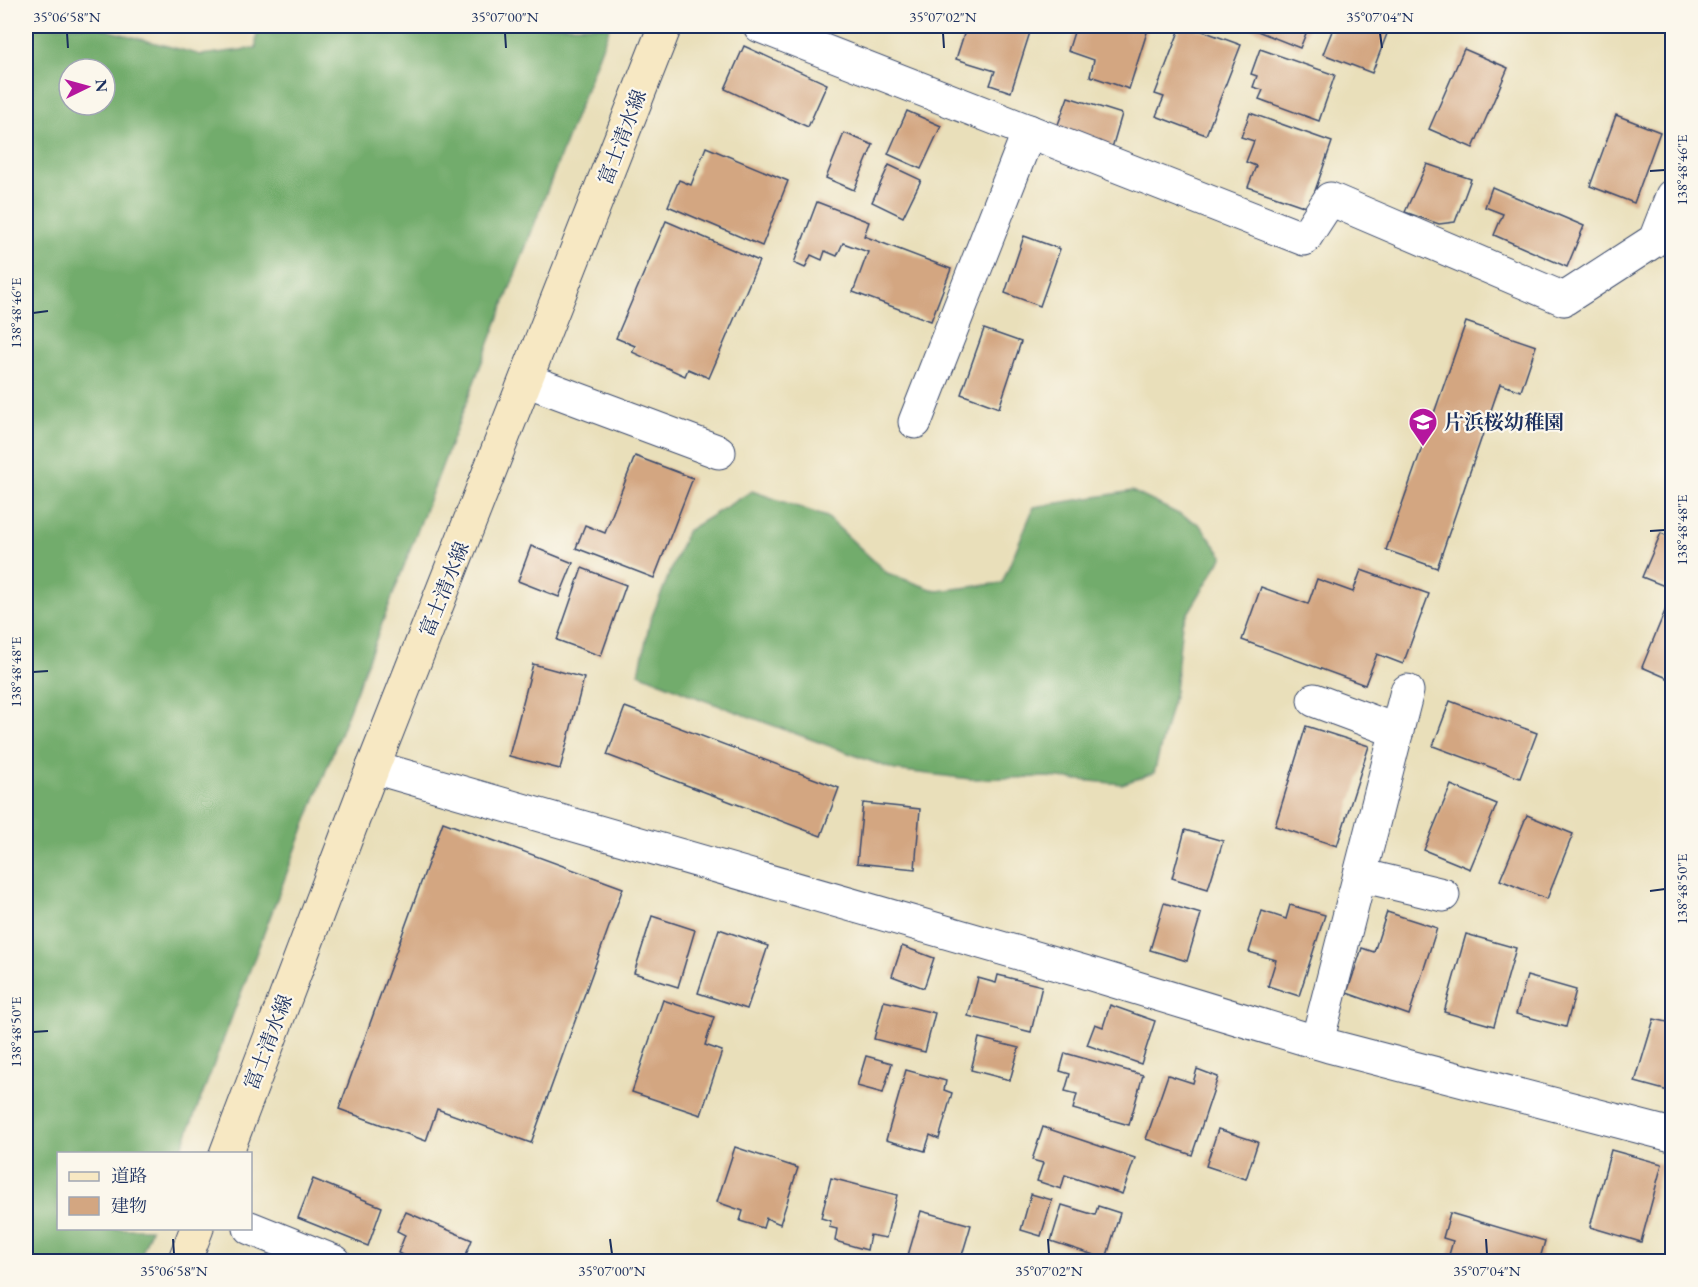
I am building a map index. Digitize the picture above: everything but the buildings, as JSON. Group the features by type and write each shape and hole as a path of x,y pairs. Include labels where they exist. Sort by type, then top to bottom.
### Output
{"main road":[{"name":"富士清水線","path":"227,1152 373,767 665,26"},
{"path":"184,1262 196,1230"}],"street":[{"path":"760,26 1304,239 1330,199 1564,299 1655,240 1672,196"},
{"path":"915,422 1029,131"},
{"path":"526,380 719,452"},
{"path":"1317,1042 1407,691"},
{"path":"1314,700 1397,731"},
{"path":"373,767 1070,968 1317,1042 1672,1135"},
{"path":"1360,874 1443,895"},
{"path":"252,1229 335,1262"}],"green space":[{"path":"26,26 103,26 103,29 201,55 256,48 257,26 610,26 180,1152 57,1152 57,1230 151,1230 139,1261 26,1261"},
{"path":"752,491 827,517 887,573 937,591 1002,583 1034,507 1132,491 1199,524 1223,556 1182,623 1175,691 1154,773 1122,784 1047,777 970,779 895,770 701,699 639,673 650,621 687,531"}],"place":[{"name":"片浜桜幼稚園","path":"1423,448"}]}
